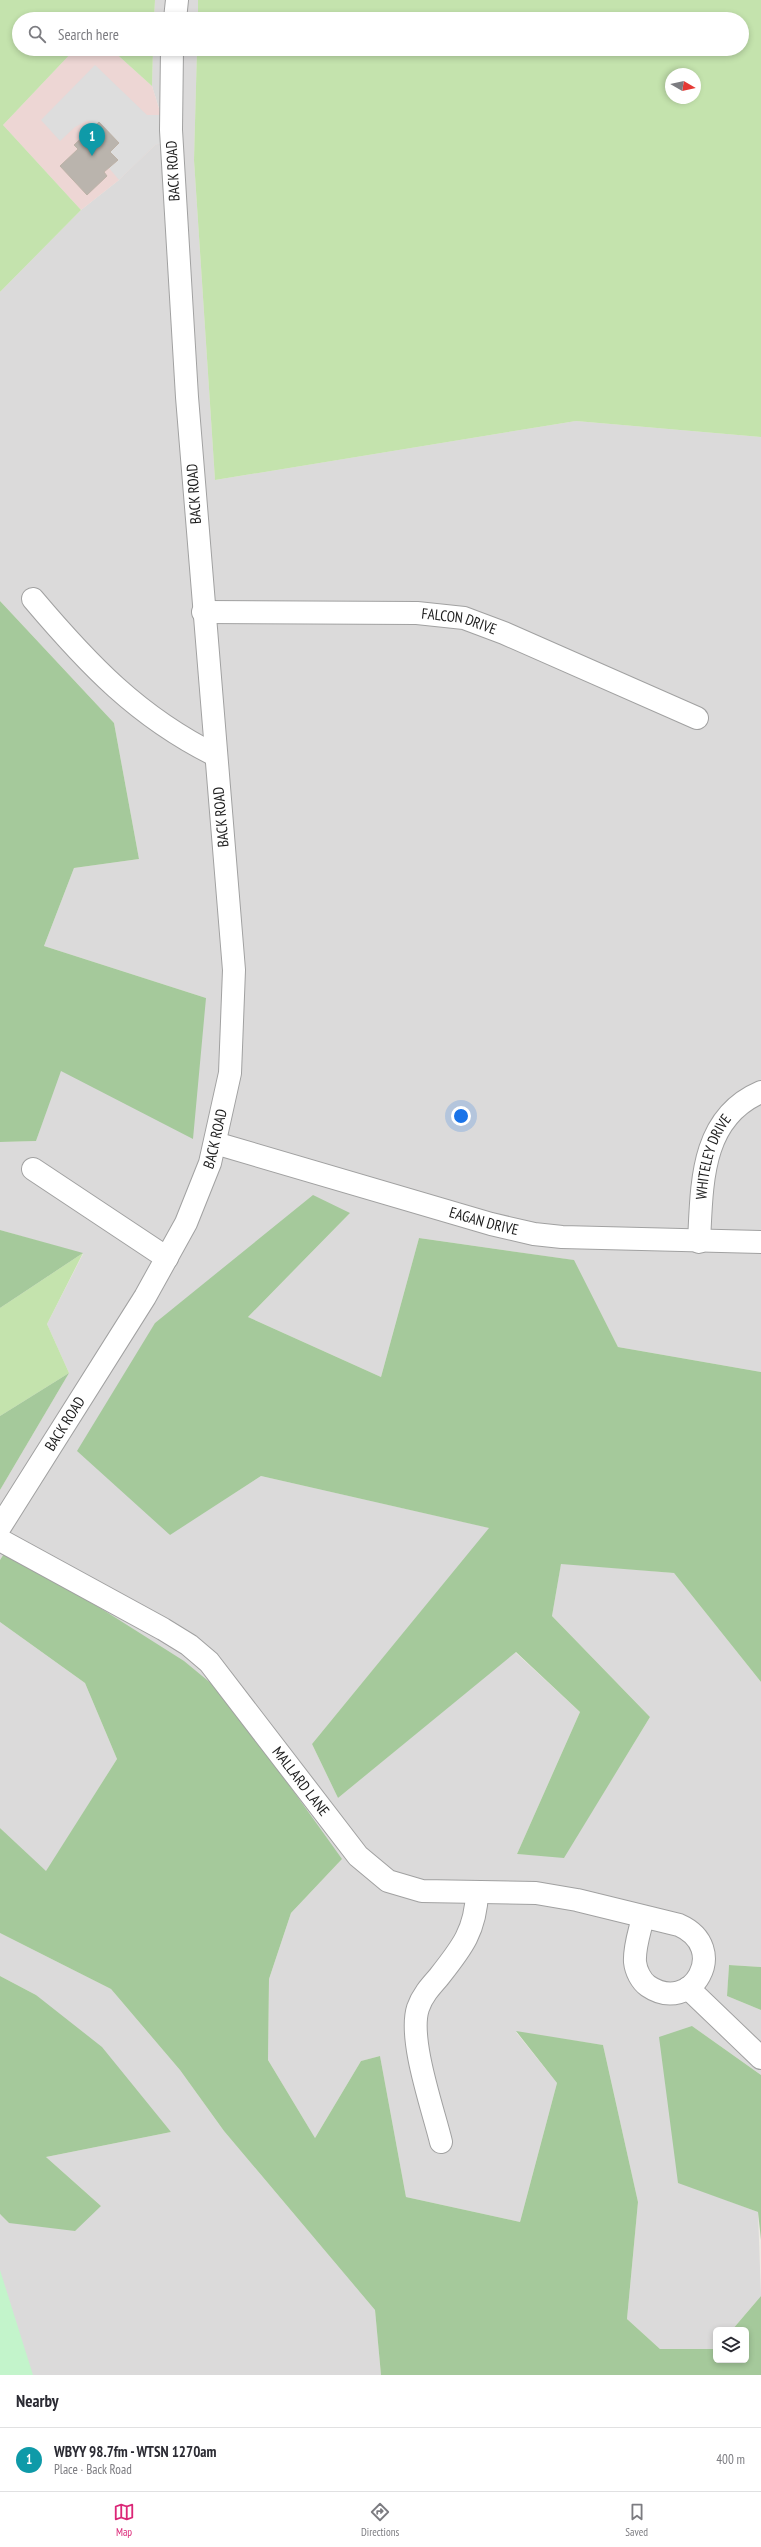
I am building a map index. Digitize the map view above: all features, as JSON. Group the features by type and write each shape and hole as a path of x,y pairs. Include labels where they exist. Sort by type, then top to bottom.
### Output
{"street":[{"path":"176,12 177,0"},
{"name":"BACK ROAD","path":"0,1527 167,1258 186,1223 215,1143 230,1073 235,998 231,924 203,612 187,397 171,130 172,56"},
{"path":"33,600 68,641 121,695 186,741 215,755"},
{"name":"FALCON DRIVE","path":"203,612 417,613 464,618 504,633 697,718"},
{"name":"WHITELEY DRIVE","path":"699,1242 704,1168 710,1144 719,1125 735,1108 761,1092"},
{"name":"EAGAN DRIVE","path":"215,1143 491,1224 534,1234 699,1242 761,1242"},
{"path":"33,1169 167,1258"},
{"name":"MALLARD LANE","path":"0,1540 163,1629 189,1645 209,1662 230,1687 328,1820 358,1856 372,1870 388,1881 422,1890 543,1894 678,1925 689,1930 697,1937 704,1959 703,1970 697,1980 688,1988"},
{"path":"441,2142 418,2050 415,2019 423,1997 460,1951 469,1934 475,1921 477,1892"},
{"path":"644,1917 636,1952 635,1964 639,1975 646,1984 655,1990 666,1993 678,1992 688,1988 761,2058"}],"shaded area":[{"path":"155,0 198,0 198,12 154,12"},
{"path":"68,56 119,56 152,86 161,115 163,143 155,145 119,180 81,210 3,125"},
{"path":"153,56 197,56 194,160 215,480 576,421 761,437 761,1372 618,1347 573,1260 419,1238 381,1377 248,1317 350,1213 155,1323 169,1535 261,1476 490,1528 312,1744 338,1798 515,1652 580,1712 517,1854 564,1857 650,1717 552,1616 561,1563 674,1573 761,1682 761,1967 729,1965 727,1996 761,2010 761,2075 692,2026 678,2182 758,2212 761,2296 735,2327 713,2327 713,2351 660,2349 627,2319 638,2202 603,2045 516,2032 557,2083 520,2222 406,2197 380,2056 361,2061 315,2138 268,2060 269,1979 291,1913 342,1859 7,1549 0,1560 0,1490 69,1373 47,1324 83,1254 0,1230 0,1142 36,1141 60,1071 206,998 44,946 74,868 139,859 114,723 0,601 0,292 81,210 119,180 155,145 161,115 152,86"},
{"path":"95,65 147,115 161,115 163,143 155,145 119,180 109,168 118,160 110,152 118,143 99,122 94,126 88,120 75,127 60,141 41,120"},
{"path":"0,1622 85,1683 117,1759 46,1872 0,1828"},
{"path":"0,1933 111,1989 180,2070 224,2131 375,2310 381,2375 0,2375 0,2214 9,2223 101,2206 46,2157 171,2132 36,1995 0,1976"}],"green space":[{"path":"0,0 155,0 154,12 12,12 12,56 68,56 3,125 81,210 0,292"},
{"path":"198,0 761,0 761,437 576,421 215,480 194,160 197,56 749,56 749,12 198,12"},
{"path":"119,56 153,56 152,86"},
{"path":"0,601 114,723 139,859 74,868 44,946 206,998 193,1139 61,1071 36,1141 0,1142"},
{"path":"313,1195 350,1213 248,1317 381,1377 419,1238 574,1260 618,1347 761,1372 761,1682 674,1573 561,1564 552,1616 650,1717 564,1858 517,1854 580,1712 516,1652 338,1798 312,1744 489,1528 261,1476 170,1535 77,1451 155,1323"},
{"path":"0,1230 83,1253 0,1308"},
{"path":"83,1253 47,1324 69,1373 0,1416 0,1308"},
{"path":"69,1373 0,1490 0,1416"},
{"path":"7,1549 184,1661 224,1694 342,1859 291,1913 269,1979 268,2060 315,2138 361,2061 380,2056 406,2197 520,2222 557,2083 516,2031 603,2045 638,2202 627,2319 660,2349 713,2349 713,2363 749,2363 749,2327 735,2327 761,2296 761,2375 381,2375 375,2310 224,2131 180,2070 111,1989 0,1933 0,1828 46,1871 117,1759 85,1683 0,1622 0,1560"},
{"path":"729,1965 761,1967 761,2010 727,1996"},
{"path":"0,1976 36,1995 102,2047 171,2132 46,2157 101,2206 75,2231 9,2223 0,2214"},
{"path":"692,2026 761,2075 761,2240 758,2212 678,2183 659,2037"},
{"path":"0,2270 33,2375 0,2375"}],"building":[{"path":"99,122 119,143 110,152 118,160 104,172 107,176 87,195 60,166 78,149 74,145"}],"place":[{"name":"WBYY 98.7fm - WTSN 1270am","path":"92,156"}]}
